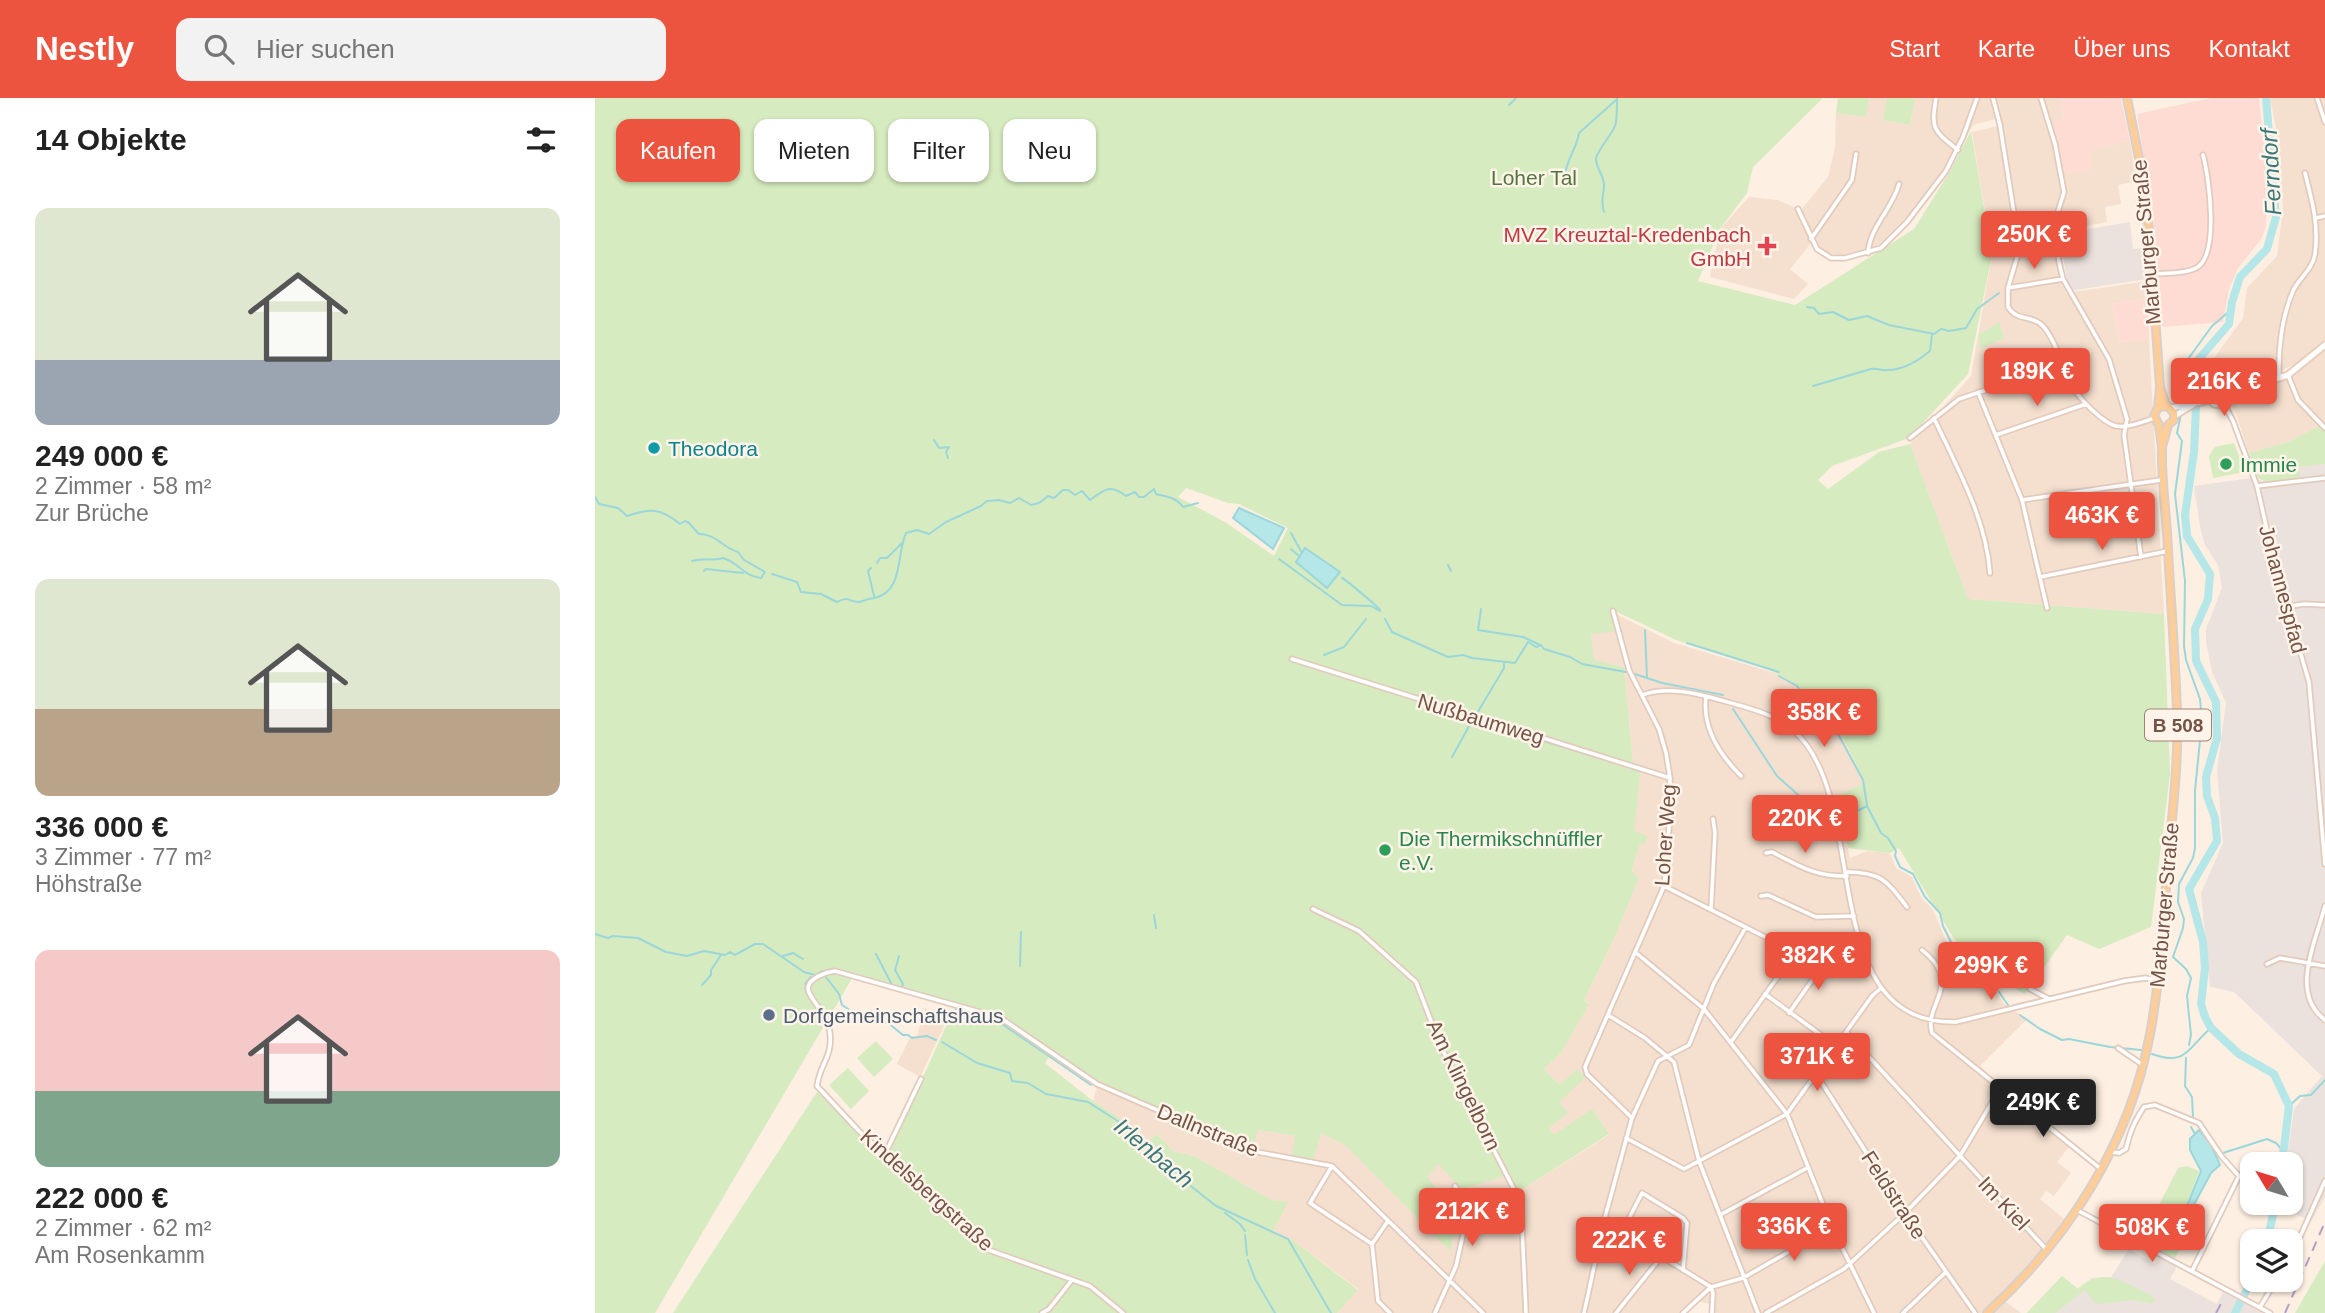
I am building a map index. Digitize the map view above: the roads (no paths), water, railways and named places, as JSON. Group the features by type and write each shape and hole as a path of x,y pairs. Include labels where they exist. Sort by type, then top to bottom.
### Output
{"main road":[{"name":"Marburger Straße","path":"2127,98 2141,168 2149,230 2160,387 2165,407 2174,416"},
{"path":"2226,395 2288,375 2325,345"},
{"path":"2210,400 2215,390 2222,390 2226,395"},
{"path":"2210,400 2215,405 2223,404 2226,395"},
{"path":"2165,407 2210,400"},
{"path":"2174,416 2194,404"},
{"name":"B 508","path":"2157,421 2154,412 2165,407"},
{"name":"B 508","path":"2168,425 2174,416"},
{"name":"Marburger Straße","path":"1987,1313 2026,1276 2077,1210 2110,1152 2131,1102 2150,1037 2158,980 2178,739 2162,447 2157,421"},
{"path":"2157,421 2168,425"},
{"name":"Marburger Straße","path":"2162,447 2168,425"}],"street":[{"path":"1936,98 1933,127 1958,150"},
{"path":"1798,209 1817,249 1831,258 1868,253 1881,248 1907,222 1946,171 1958,150 1977,98"},
{"path":"1993,98 2000,125 2016,226 2018,254 2007,301 2011,312 2036,321 2043,327 2064,366 2063,373 2086,404 2109,423 2126,426 2157,421"},
{"path":"2041,98 2055,144 2064,192 2056,218 2055,233 2063,279 2109,359 2127,419 2124,435 2141,556"},
{"path":"2317,98 2325,122"},
{"path":"1811,239 1852,180 1856,154"},
{"path":"2151,274 2195,269 2206,257 2210,242 2209,202 2208,175 2203,155"},
{"path":"2279,379 2285,315 2294,289 2313,261 2316,218 2305,173"},
{"path":"1868,253 1869,238 1895,200 1899,184"},
{"path":"2316,218 2325,216"},
{"path":"2008,288 2063,279"},
{"path":"1909,438 1959,399 2019,379 2063,373"},
{"path":"2288,375 2298,400 2325,428"},
{"path":"1978,392 2022,500 2047,608"},
{"path":"1996,435 2086,404"},
{"name":"Johannespfad","path":"2223,404 2257,486 2285,607 2309,682 2325,864"},
{"path":"1934,418 1979,517 1988,548 1990,573"},
{"path":"2257,486 2325,478"},
{"path":"2022,500 2163,480"},
{"path":"2040,576 2168,551"},
{"path":"2285,607 2325,605"},
{"name":"Loher Weg","path":"1613,611 1629,670 1659,730 1670,778 1670,824 1664,886 1585,1071 1632,1118"},
{"name":"Nußbaumweg","path":"1292,659 1670,778"},
{"path":"1642,695 1656,690 1669,690 1766,712 1801,737 1823,774 1840,835 1863,954 1881,988 1905,1010 1931,1020 1966,1021 2124,981 2145,978 2158,980"},
{"path":"1706,697 1705,708 1711,734 1725,758 1741,776"},
{"path":"1770,809 1784,813 1826,835 1840,835"},
{"path":"1711,909 1715,833 1713,819"},
{"path":"1766,853 1772,852 1815,874 1828,877 1864,872 1885,880 1907,907"},
{"path":"1664,886 1795,953 1823,960 1863,954"},
{"path":"1761,895 1768,895 1816,917 1854,916"},
{"path":"2325,906 2310,962 2306,989 2313,1009 2325,1020"},
{"name":"Am Klingelborn","path":"1313,909 1359,931 1416,982 1441,1047 1521,1203 1526,1313"},
{"path":"1584,1313 1604,1221 1632,1118 1658,1061 1689,1045 1714,982 1746,927"},
{"path":"1921,950 1932,958 1940,975 1940,998 1931,1020 1932,1033 2101,1169"},
{"path":"1635,952 1704,1009 1787,1114 1832,1227 1874,1313"},
{"path":"1731,1042 1795,953"},
{"path":"2267,964 2280,958 2325,965"},
{"path":"1789,1013 1820,969 1823,960"},
{"name":"Dallnstraße","path":"817,1086 829,1058 831,1038 827,1017 808,988 815,978 835,971 1001,1018 1097,1084 1252,1151 1332,1166"},
{"path":"1626,1138 1684,1169 1787,1114 1872,996 1881,988"},
{"path":"2029,989 2051,1000"},
{"path":"1765,994 1836,1046"},
{"path":"1608,1015 1645,1038 1674,1062 1699,1161 1758,1313"},
{"name":"Im Kiel","path":"1846,1032 2048,1250"},
{"path":"2118,1048 2143,1065"},
{"name":"Feldstraße","path":"1816,1074 1905,1213 1975,1313"},
{"path":"885,1154 921,1079"},
{"name":"Kindelsbergstraße","path":"817,1086 986,1249 1099,1291 1123,1313"},
{"path":"1766,1313 1850,1265 1905,1213 1960,1156 2000,1089"},
{"path":"2110,1152 2123,1152 2130,1129 2144,1107 2155,1105 2199,1123 2222,1157 2239,1175 2192,1271"},
{"path":"1372,1244 1310,1203 1332,1166 1483,1313"},
{"path":"1720,1215 1808,1168"},
{"path":"2303,1230 2325,1181"},
{"path":"1435,1313 1450,1281 1469,1208 1455,1186"},
{"path":"1622,1232 1642,1194 1683,1218 1687,1223 1683,1270"},
{"path":"2077,1210 2270,1313"},
{"path":"1388,1221 1372,1244 1378,1301 1390,1313"},
{"path":"1604,1221 1711,1287 1712,1313"},
{"path":"1683,1313 1711,1287 1743,1278 1832,1227"},
{"path":"1616,1313 1662,1256"},
{"path":"1903,1313 1946,1272"},
{"path":"1042,1313 1049,1309 1072,1280"},
{"path":"2260,1307 2269,1292"}],"water":[{"path":"1239,508 1284,528 1273,549 1233,518"},
{"path":"1305,548 1340,572 1327,588 1296,562"},
{"path":"2199,1130 2211,1144 2220,1165 2211,1173 2191,1210 2187,1206 2201,1171 2190,1150 2190,1139"}],"waterway":[{"path":"1509,105 1516,98"},
{"path":"1604,212 1604,181 1596,158 1615,126 1617,98"},
{"name":"Ferndorf","path":"2266,98 2276,217 2267,249 2240,277 2229,324 2198,360 2194,452 2185,515 2187,536 2210,574 2208,599 2195,629 2196,661 2216,702 2217,738 2206,777 2207,796 2215,818 2217,841 2189,889 2203,942 2205,968 2201,1004 2205,1017 2211,1028 2239,1054 2274,1074 2289,1106 2283,1152"},
{"path":"1565,176 1579,133 1616,100"},
{"path":"1807,307 1814,308 1819,314 1833,312 1849,320 1867,316 1889,325 1934,334 1941,329 1949,331 1966,328 1977,309 1999,293"},
{"path":"2181,405 2180,396 2173,385 2175,377 2212,326 2231,310"},
{"path":"1813,386 1871,369 1894,370 1905,366 1930,351 1932,334"},
{"path":"2181,414 2177,433 2182,441 2175,494 2185,581 2184,646 2186,660 2200,699 2202,721 2195,790 2195,848 2193,858 2179,884 2178,902 2184,919 2173,957 2191,978 2187,996 2191,1035 2189,1045"},
{"path":"934,440 939,448 949,447 946,452 948,458"},
{"path":"772,574 797,582 801,592 821,594 837,602 846,599 859,602 884,594 895,581 906,533 917,530 929,534 987,501 1010,503 1019,498 1031,505 1048,496 1054,498 1063,490 1075,495 1082,491 1090,500 1108,489 1126,496 1135,492 1139,497 1144,497 1154,489 1156,494 1174,499 1183,507 1198,503"},
{"path":"595,497 599,504 618,508 627,516 655,511 680,524 685,521 699,534 715,538 765,572 761,578 754,576 723,558 692,561"},
{"path":"1291,533 1302,553"},
{"path":"877,563 880,558 887,558 902,543"},
{"path":"1291,549 1300,557"},
{"path":"1279,559 1342,605 1371,606 1380,611"},
{"path":"1448,565 1451,571"},
{"path":"871,568 868,571 874,596"},
{"path":"704,571 743,573"},
{"path":"1342,578 1380,610"},
{"path":"1481,609 1478,630 1523,637 1540,645"},
{"path":"1324,655 1344,647 1366,619"},
{"path":"1385,619 1392,632 1448,657 1463,655 1515,663 1528,642 1536,647 1541,645 1544,649 1570,657 1582,664 1626,672"},
{"path":"1645,630 1647,677"},
{"path":"1687,643 1779,672"},
{"path":"1476,715 1504,664"},
{"path":"1635,674 1662,683 1723,695"},
{"path":"1779,676 1797,686 1817,713 1838,734 1863,780 1867,805"},
{"path":"1419,702 1473,719 1452,757"},
{"path":"1733,709 1777,776 1826,820"},
{"path":"1477,721 1610,761"},
{"path":"1845,817 1867,806 1881,833 1888,838 1896,851 1895,856 1900,867 1913,874 1925,897 1940,913 1943,926 1957,954 1979,975"},
{"path":"1154,915 1156,928"},
{"path":"1020,966 1021,932"},
{"name":"Irlenbach","path":"595,934 608,938 638,938 666,952 687,956 704,951 725,955 730,952 735,955 755,944 763,944 804,972 815,975 822,971"},
{"path":"783,956 793,953 803,959"},
{"path":"876,954 892,985 954,1003"},
{"path":"702,985 711,975 711,970 721,955"},
{"path":"899,956 895,970 902,987"},
{"path":"805,984 811,977"},
{"name":"Irlenbach","path":"826,977 839,994 842,1005 868,1022 888,1023 903,1035 912,1038 927,1036 936,1040"},
{"path":"805,989 813,1002"},
{"path":"1999,992 2008,1005"},
{"path":"956,1009 999,1022 1091,1085"},
{"path":"2020,1015 2062,1040 2141,1050"},
{"path":"2152,1054 2173,1058 2180,1056 2211,1028"},
{"name":"Irlenbach","path":"942,1042 977,1063 1010,1073 1012,1081 1028,1083 1046,1094 1088,1102 1135,1132 1187,1183 1216,1206 1288,1239 1331,1313"},
{"path":"2186,1058 2185,1086 2192,1097 2193,1117"},
{"path":"2289,1106 2300,1096 2311,1095 2325,1080"},
{"path":"2191,1127 2195,1134"},
{"path":"2223,1153 2267,1139 2276,1143 2284,1152"},
{"path":"1225,1213 1245,1231"},
{"name":"Ferndorf","path":"2270,1229 2273,1215"},
{"path":"1245,1235 1247,1255"},
{"path":"1248,1260 1255,1279 1275,1313"},
{"name":"Ferndorf","path":"2235,1313 2246,1292"}],"railway":[{"path":"2285,1313 2325,1222"},
{"path":"2216,1313 2224,1298"}],"place":[{"name":"MVZ Kreuztal-Kredenbach GmbH","path":"1767,246"},
{"name":"Theodora","path":"654,448"},
{"name":"Immie","path":"2226,464"},
{"name":"Die Thermikschnüffler e.V.","path":"1385,850"},
{"name":"Dorfgemeinschaftshaus","path":"769,1015"}],"park label":[{"name":"Loher Tal","path":"1534,177"}]}
